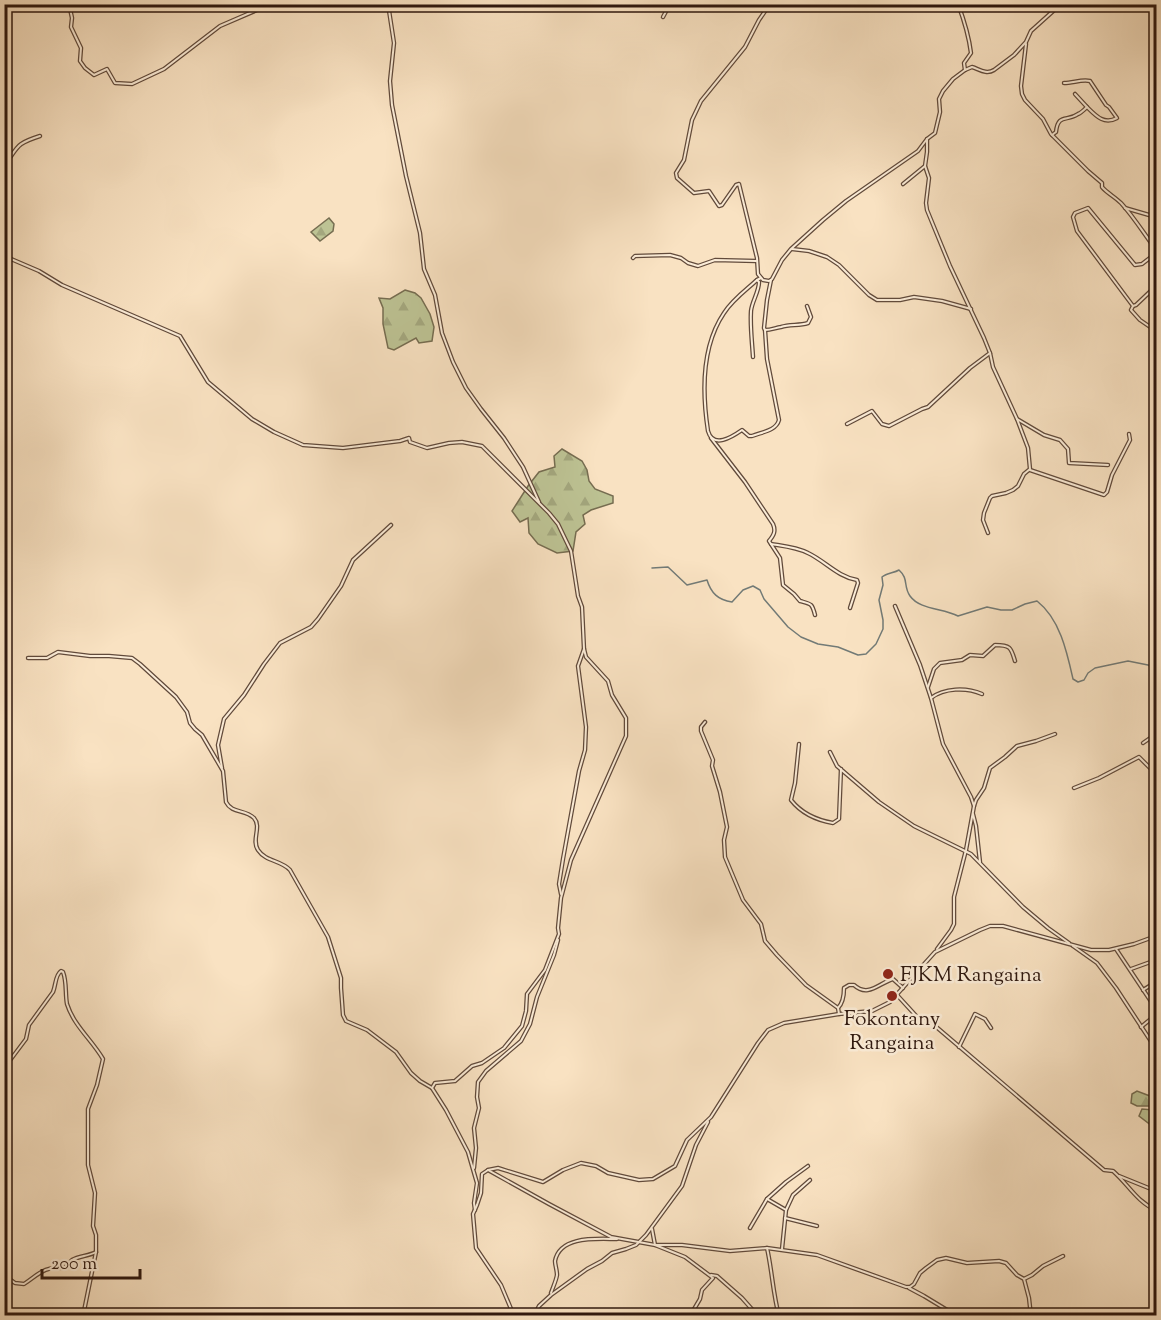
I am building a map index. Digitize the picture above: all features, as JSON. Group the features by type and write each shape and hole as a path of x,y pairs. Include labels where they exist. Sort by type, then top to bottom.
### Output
{"street":[{"path":"69,4 71,27 81,48 80,61 94,75 107,69 115,83 121,84 132,84 164,69 220,26 266,4"},
{"path":"388,4 394,43 390,81 392,105 406,176 419,224 424,269 435,295 442,333 466,388 523,467 541,504"},
{"path":"663,17 669,4"},
{"path":"770,4 745,47 701,100 692,120 684,160 676,173 678,178 694,193 709,191 719,206 723,205 739,184 750,226 758,274 765,281 771,280"},
{"path":"958,4 971,53 964,63 965,70"},
{"path":"1061,4 1031,31 1026,42 1022,94 1043,119 1052,135 1102,183 1102,187 1124,208 1154,247 1155,254 1135,265 1088,208 1075,213 1073,217 1077,231 1133,306"},
{"path":"709,436 721,441 742,430 752,436 778,425 764,328 771,280 782,260 791,249 846,201 918,152 927,139 935,133 940,112 939,99 953,79 972,67 991,72 1014,55 1026,42"},
{"path":"1064,83 1090,81 1117,118 1111,121 1103,120 1075,94"},
{"path":"1052,135 1056,132 1059,120 1076,116 1087,107"},
{"path":"4,166 16,147 26,140 40,136"},
{"path":"927,139 925,166 929,178 927,210 1017,419 1028,448 1030,470"},
{"path":"903,184 925,166"},
{"path":"1124,208 1156,217"},
{"path":"791,249 827,257 877,300 900,300 914,297 942,301 971,309"},
{"path":"633,258 670,255 698,266 715,260 756,261"},
{"path":"4,256 39,271 62,285 180,336 208,382 252,419 274,432 303,444 343,448 410,438 410,442 427,448 462,442 482,446 558,524 571,551 582,612 586,657 608,681 612,695 626,718 626,736 586,821 571,860 561,898 559,934 554,955 537,997 530,1024 521,1041 486,1071 478,1082 479,1108 474,1128 476,1155 474,1171"},
{"path":"761,278 724,312 712,339 708,353 704,398 709,436 745,482 773,524 775,529 769,541 780,558 783,585 800,601 810,603 815,615"},
{"path":"753,357 751,317 759,287 757,280"},
{"path":"1156,286 1131,310 1140,320 1156,331"},
{"path":"1153,290 1156,293"},
{"path":"765,330 808,322 811,317 807,306"},
{"path":"847,424 872,411 882,424 889,426 928,407 970,368 990,353"},
{"path":"1017,419 1044,435 1060,441 1068,449 1069,463 1108,465"},
{"path":"1030,470 1104,495 1130,440 1129,434"},
{"path":"988,533 983,520 990,498 1013,490 1024,474 1030,470"},
{"path":"391,525 353,560 341,586 311,627 280,643 244,695 224,719 218,744 227,806 255,819 257,828 255,842 258,850 264,856 285,865 290,870 328,937 341,978 343,1014 346,1021 367,1030 396,1052 411,1073 420,1082 432,1088 446,1110 468,1152 474,1171 477,1183 475,1210"},
{"path":"771,544 806,552 833,570 857,580 850,608"},
{"path":"895,606 928,687 943,744 974,806"},
{"path":"928,687 934,669 940,663 962,660 970,655 983,656 996,645 1006,645 1011,649 1015,662"},
{"path":"561,898 559,884 579,771 585,750 586,727 578,666 584,649"},
{"path":"28,658 47,658 58,652 132,658 183,706 190,723 202,735 223,771"},
{"path":"931,698 942,691 953,690 975,691 982,694"},
{"path":"705,722 701,731 713,760 712,766 727,827 724,840 725,857 743,900 761,924 765,940 777,955 806,985 838,1008"},
{"path":"534,1316 539,1306 551,1295 587,1269 602,1262 612,1252 626,1250 639,1242 652,1229 682,1186 696,1145 711,1117 768,1030 784,1023 872,1011 890,1002 897,995 935,952 954,924 954,897 974,806 984,788 990,768 1017,746 1055,734"},
{"path":"1143,742 1156,734"},
{"path":"799,744 791,800 797,808 808,815 833,823 839,819 841,769"},
{"path":"830,752 841,769 879,802 914,826 966,850 1023,907 1097,963 1156,1049"},
{"path":"1074,788 1139,757 1156,774"},
{"path":"973,813 980,862"},
{"path":"935,952 990,926 1003,926 1091,950 1109,950 1156,936"},
{"path":"432,1088 435,1083 455,1081 472,1066 482,1063 511,1041 522,1026 527,994 544,970 559,934"},
{"path":"1116,948 1156,1010 1152,1018 1141,1027"},
{"path":"1129,969 1156,960"},
{"path":"4,1076 8,1064 26,1039 29,1025 56,986 57,976 62,971 66,979 68,1005 75,1023 95,1045 103,1059 88,1109 88,1165 95,1193 93,1226 96,1235 96,1252 83,1316"},
{"path":"839,1014 838,1008 844,996 844,988 849,985 868,991 884,981 893,979 903,988"},
{"path":"1143,990 1156,982"},
{"path":"897,995 919,1019 934,1024 1104,1170 1113,1171 1156,1191"},
{"path":"959,1047 975,1014 985,1019 991,1028"},
{"path":"4,1116 7,1131 4,1138"},
{"path":"514,1316 501,1285 476,1248 473,1214 481,1193 482,1174 498,1168 543,1182 581,1163 596,1166 608,1173 639,1180 653,1179 675,1166 687,1140 711,1117"},
{"path":"750,1228 767,1199 808,1166"},
{"path":"488,1170 611,1237 655,1245 682,1245 730,1251 767,1248 817,1255 906,1287 957,1316"},
{"path":"1117,1174 1139,1200 1149,1208 1156,1210"},
{"path":"782,1249 786,1210 793,1195 810,1180"},
{"path":"767,1199 786,1210"},
{"path":"785,1218 817,1226"},
{"path":"652,1229 655,1245"},
{"path":"551,1295 557,1278 555,1262 561,1249 568,1243 626,1240"},
{"path":"655,1245 685,1257 711,1275 717,1276 758,1316"},
{"path":"767,1248 779,1316"},
{"path":"4,1275 15,1284 24,1284 38,1272 64,1268 71,1260 96,1252"},
{"path":"1024,1279 1063,1256"},
{"path":"906,1287 914,1284 920,1273 937,1260 946,1258 967,1263 999,1261 1006,1263 1024,1279 1031,1316"},
{"path":"690,1316 700,1299 702,1290 712,1281 711,1275"},
{"path":"1094,1316 1101,1312 1104,1316"}],"green space":[{"path":"329,218 334,224 333,231 320,241 311,232"},
{"path":"405,290 421,298 430,314 434,327 432,341 419,343 416,338 394,350 388,348 383,324 383,308 379,298 390,299"},
{"path":"562,449 582,461 589,481 595,489 613,496 613,503 583,515 585,524 576,532 573,551 557,553 538,544 529,533 528,518 520,522 512,511 539,472 555,467 554,456"},
{"path":"1156,1070 1156,1129 1139,1116 1142,1109 1153,1110 1151,1106 1137,1106 1131,1103 1132,1094 1137,1091 1150,1096 1150,1082"}],"waterway":[{"path":"652,568 668,567 687,585 707,580 716,595 732,602 743,590 753,586 760,590 764,599 788,627 801,637 858,655 866,654 876,644 883,629 879,600 883,585 882,577 899,570 904,576 908,592 914,601 958,616 987,607 1012,610 1037,601 1045,608 1057,626 1073,679 1078,682 1084,680 1095,668 1128,661 1156,669"}],"place":[{"name":"FJKM Rangaina","path":"888,974"},
{"name":"Fokontany Rangaina","path":"892,996"}]}
